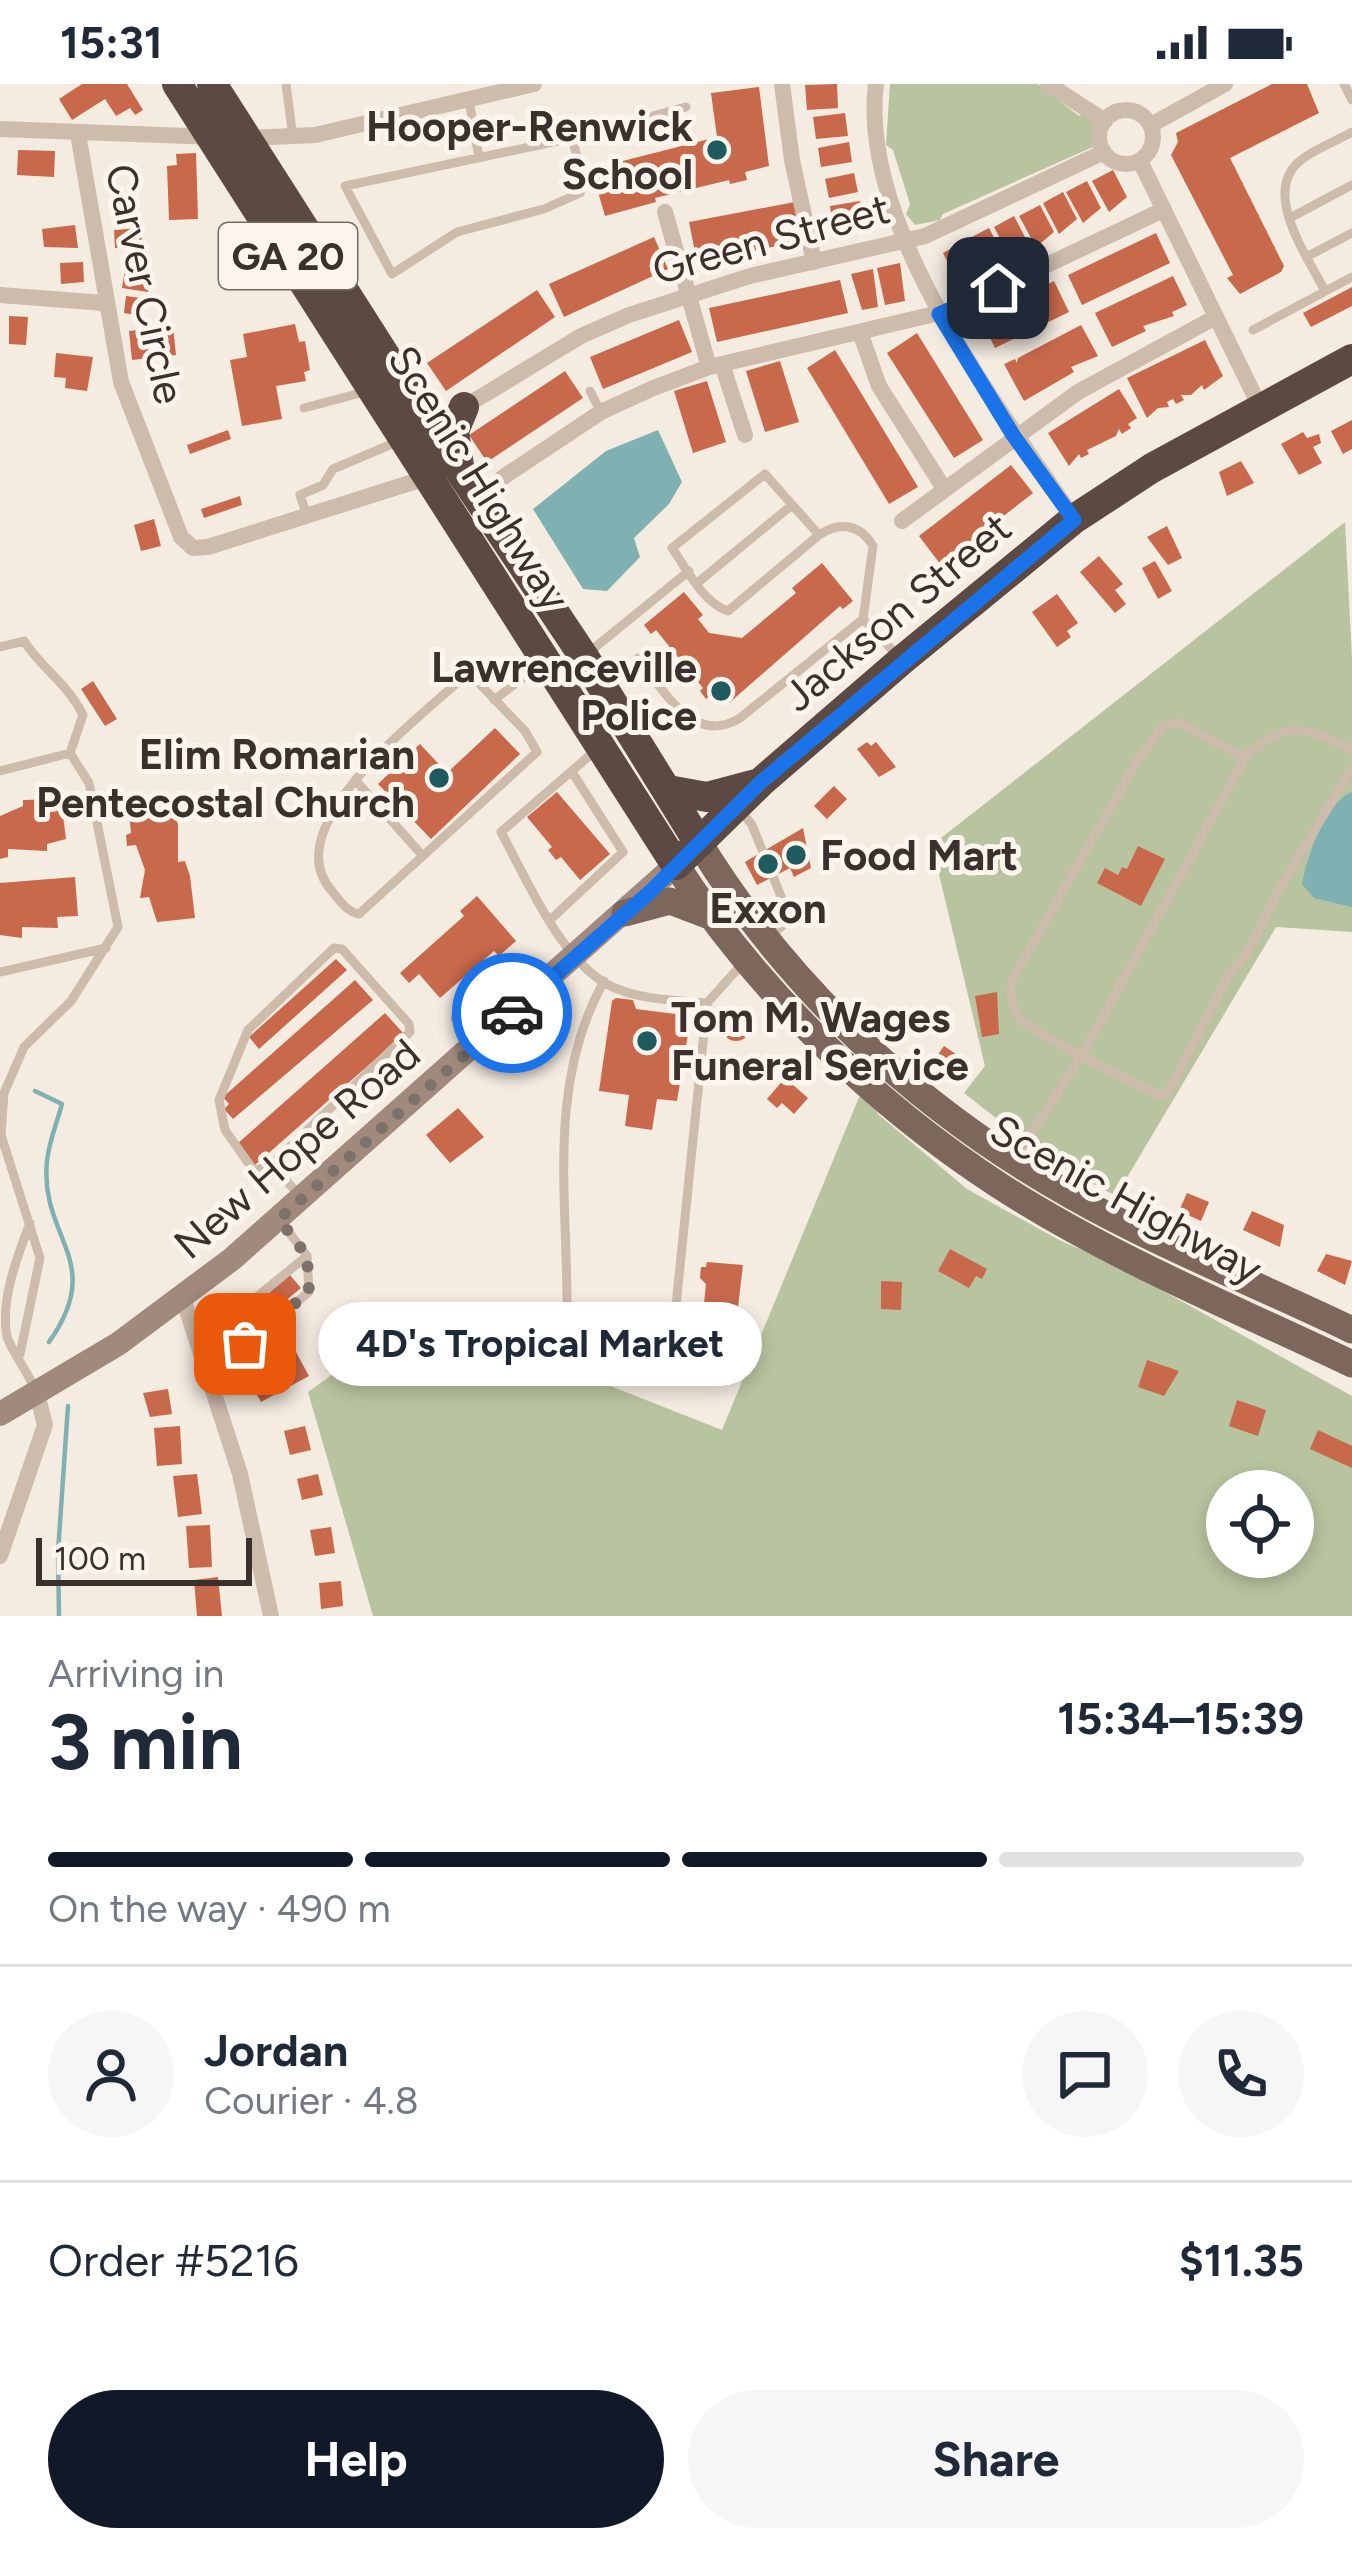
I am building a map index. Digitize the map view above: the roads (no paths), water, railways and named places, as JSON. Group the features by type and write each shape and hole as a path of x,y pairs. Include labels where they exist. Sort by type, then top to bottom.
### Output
{"highway":[{"name":"Scenic Highway","path":"177,84 404,438 445,474 584,657 699,843"},
{"name":"Scenic Highway","path":"212,84 417,406 445,474 546,661 676,865"},
{"name":"Jackson Street","path":"676,865 761,782 1074,520 1152,468 1352,359"},
{"path":"417,406 441,412 464,407"},
{"path":"445,474 464,407"},
{"path":"668,790 707,797 761,782"}],"main road":[{"name":"Scenic Highway","path":"699,843 767,940 831,1012 1006,1173 1119,1220 1352,1330"},
{"name":"Scenic Highway","path":"676,865 746,959 819,1040 872,1087 1006,1173 1096,1241 1352,1364"},
{"path":"626,913 670,902 714,918"}],"street":[{"path":"0,129 293,138 534,84"},
{"path":"782,84 791,160 814,262"},
{"path":"877,84 874,126 880,158 939,314 1013,435 1074,520"},
{"path":"1048,84 1105,121"},
{"path":"1150,125 1226,84"},
{"path":"1129,110 1150,125 1153,141 1140,161 1124,164 1104,152 1100,136 1105,121 1129,110"},
{"name":"Carver Circle","path":"78,134 121,382 181,537 194,548 208,547 445,474"},
{"name":"Green Street","path":"464,407 581,336 686,293 908,240 1104,152"},
{"path":"1140,161 1261,409"},
{"path":"502,478 602,412 715,365 939,314 1163,210"},
{"path":"665,212 686,293 745,435"},
{"path":"0,295 104,303"},
{"path":"902,521 1013,435 1078,392 1214,318"},
{"path":"860,332 879,386 943,487"},
{"name":"New Hope Road","path":"0,1414 183,1298 302,1199 676,865"},
{"path":"183,1298 240,1474 271,1616"},
{"path":"0,1556 45,1425 37,1394"}],"lane":[{"path":"286,84 293,138"},
{"path":"1344,84 1352,100"},
{"path":"469,100 479,158"},
{"path":"572,138 583,179 580,193 544,209 457,232 392,274 345,186 572,138 686,107"},
{"path":"1324,291 1284,205 1287,181 1298,162 1352,132"},
{"path":"1290,218 1352,185"},
{"path":"1308,256 1352,233"},
{"path":"1253,330 1352,277"},
{"path":"304,408 374,390"},
{"path":"590,391 602,412"},
{"path":"308,518 300,495 322,485 333,469 404,438"},
{"path":"638,658 689,719 717,726 740,718 862,619 873,564 868,538 848,526 835,526 728,611 718,608 696,584 672,548 765,474 819,536"},
{"path":"696,584 791,505"},
{"path":"584,657 688,572"},
{"path":"862,619 902,660"},
{"path":"0,646 24,641 72,693 83,715 70,753"},
{"path":"494,700 546,661"},
{"path":"465,676 473,677 494,700 524,730 537,752 359,914 350,912 318,876 315,866 329,812 465,676"},
{"path":"1245,758 1178,722 1162,726 1011,982 1012,1006 1023,1023 1160,1096 1169,1090 1228,976 1246,956 1278,891 1352,768"},
{"path":"1006,1173 1083,1053 1245,758 1287,729 1314,731 1352,750"},
{"path":"600,747 501,832 550,920 576,956 604,981 644,997 707,1003"},
{"path":"0,771 70,753"},
{"path":"20,1354 40,1258 1,1135 4,1094 24,1047 71,1000 118,927 89,783 70,753"},
{"path":"550,920 623,852 572,772"},
{"path":"356,782 422,855"},
{"path":"737,805 752,825 787,911 782,926 767,940"},
{"path":"0,972 106,948"},
{"path":"334,948 342,950 409,1024 410,1032 272,1164 254,1171 237,1151 225,1130 219,1100 248,1030 334,948"},
{"path":"604,981 583,1019 567,1073 567,1313 674,1325 707,1003 746,959"},
{"path":"479,1042 455,1018 511,967"},
{"path":"272,1164 302,1199"},
{"path":"202,1356 245,1344 309,1292 307,1256 279,1219"},
{"path":"30,1223 6,1290 3,1319 8,1341 20,1354 37,1394"},
{"path":"245,1344 233,1316 307,1256"},
{"path":"6,1290 33,1296"}],"water":[{"path":"658,430 682,482 669,504 634,538 640,557 607,591 583,589 533,509 606,451"},
{"path":"1352,792 1352,907 1314,898 1302,884 1326,819"}],"waterway":[{"path":"35,1091 62,1104 48,1154 47,1188 72,1269 65,1314 49,1342"},
{"path":"59,1616 58,1552 68,1406"}],"place":[{"name":"Hooper-Renwick School","path":"717,150"},
{"name":"Lawrenceville Police","path":"721,691"},
{"name":"Elim Romarian Pentecostal Church","path":"439,778"},
{"name":"Food Mart","path":"796,855"},
{"name":"Exxon","path":"768,864"},
{"name":"Tom M. Wages Funeral Service","path":"647,1041"},
{"name":"4D's Tropical Market","path":"245,1344"}]}
